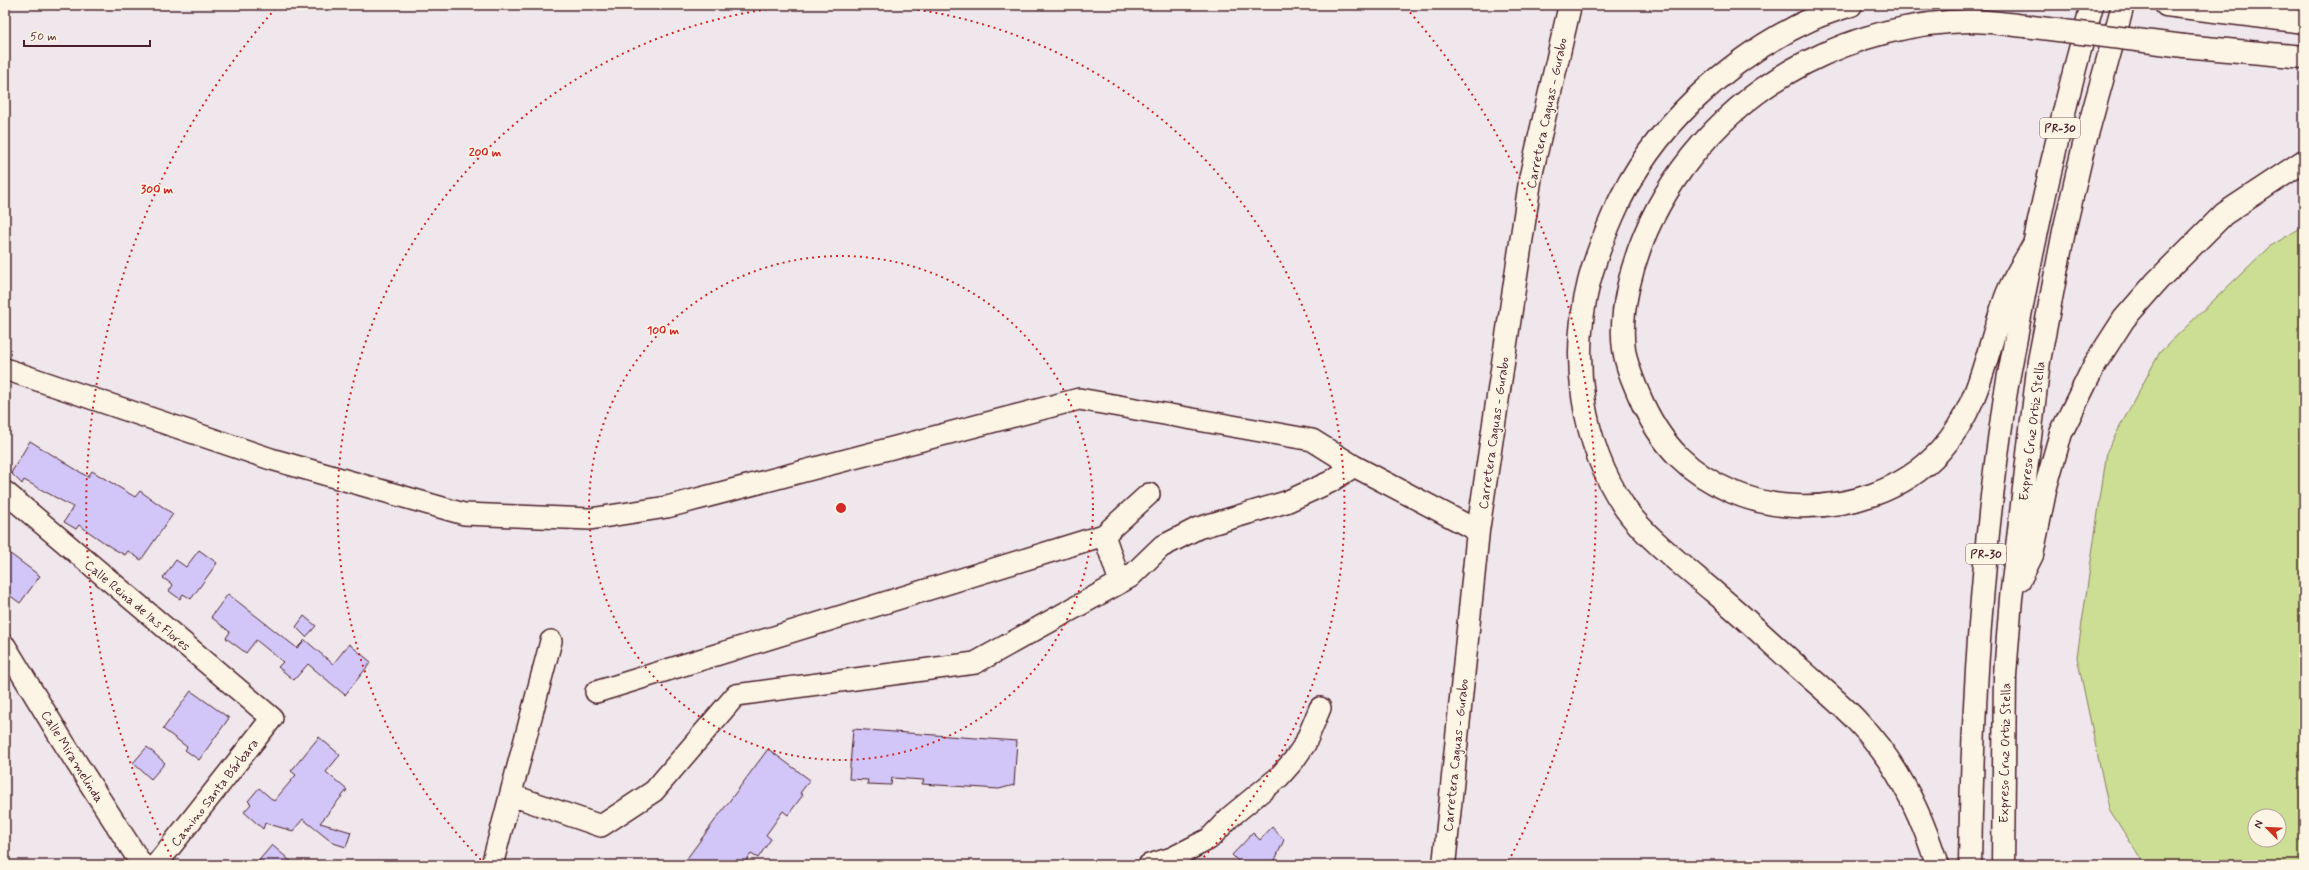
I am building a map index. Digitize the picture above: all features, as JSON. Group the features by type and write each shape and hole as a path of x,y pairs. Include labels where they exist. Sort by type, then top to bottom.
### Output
{"main road":[{"name":"Carretera Caguas - Gurabo","path":"1444,865 1478,531 1531,175 1570,5"},
{"path":"1851,5 1814,18 1764,46 1727,72 1661,135 1641,162 1618,203 1600,244 1588,283 1581,330 1580,358 1582,389 1588,423 1600,460 1609,481 1626,510 1676,560 1738,612 1856,720 1896,772 1914,804 1927,831 1937,865"},
{"name":"Expreso Cruz Ortiz Stella","path":"1970,865 1971,762 1976,668 1984,575 2003,410 2033,246 2061,125 2092,5"},
{"name":"Expreso Cruz Ortiz Stella","path":"2002,865 2005,690 2011,598 2039,361 2050,302 2084,145 2123,5"},
{"path":"2166,5 2304,22"},
{"path":"2033,246 2005,298 1983,377 1956,432 1922,468 1903,481 1865,497 1812,507 1786,506 1759,501 1717,483 1688,466 1667,445 1650,419 1631,377 1624,350 1623,328 1630,282 1643,237 1679,174 1704,141 1735,110 1766,86 1804,63 1865,38 1898,29 1971,21 2025,26 2184,46 2304,57"},
{"path":"2011,598 2032,554 2046,486 2061,433 2095,364 2124,320 2162,276 2224,214 2304,161"}],"street":[{"path":"5,369 271,459 464,514 590,519 667,506 1079,399 1312,440 1354,466 1478,531"},
{"path":"511,795 601,826 654,791 736,696 975,663 1130,577 1161,547 1198,528 1286,502 1330,482 1354,466"},
{"name":"Calle Reina de las Flores","path":"5,492 272,718"},
{"path":"596,692 1104,535 1149,494"},
{"path":"1104,535 1120,582"},
{"path":"492,865 552,641"},
{"name":"Calle Miramelinda","path":"5,646 142,865"},
{"path":"1149,865 1172,858 1209,839 1230,817 1279,777 1294,760 1305,744 1320,708"},
{"name":"Camino Santa Bárbara","path":"156,865 272,718"}],"green space":[{"path":"2304,226 2304,865 2145,865 2109,809 2077,657 2107,451 2160,352 2269,247"}],"building":[{"path":"30,441 88,477 92,471 135,497 140,491 173,514 141,560 128,551 125,555 112,548 79,525 76,529 64,522 73,507 24,480 22,484 11,473"},
{"path":"5,550 40,576 20,603 5,592"},
{"path":"199,550 217,563 191,599 183,594 180,599 169,591 173,585 163,578 176,560 186,567"},
{"path":"228,594 297,648 305,640 333,664 349,644 371,662 345,695 308,664 294,680 278,667 283,662 256,640 246,653 226,638 230,632 211,617"},
{"path":"304,616 316,626 306,637 296,627"},
{"path":"191,691 229,718 199,760 185,750 187,747 163,729"},
{"path":"853,729 1017,741 1014,785 999,789 922,784 924,780 892,778 891,785 867,784 868,780 849,779"},
{"path":"319,737 340,755 326,772 347,790 320,823 351,832 346,847 333,843 303,819 293,831 265,823 263,829 244,812 251,804 248,801 259,788 274,801 296,775 291,771"},
{"path":"147,747 165,763 151,779 133,763"},
{"path":"768,749 810,780 800,793 803,795 788,815 783,811 766,835 771,839 758,858 751,854 743,865 682,865"},
{"path":"1272,827 1284,840 1275,860 1269,865 1242,865 1232,855 1253,833 1260,840"},
{"path":"272,845 295,865 255,865"}]}
